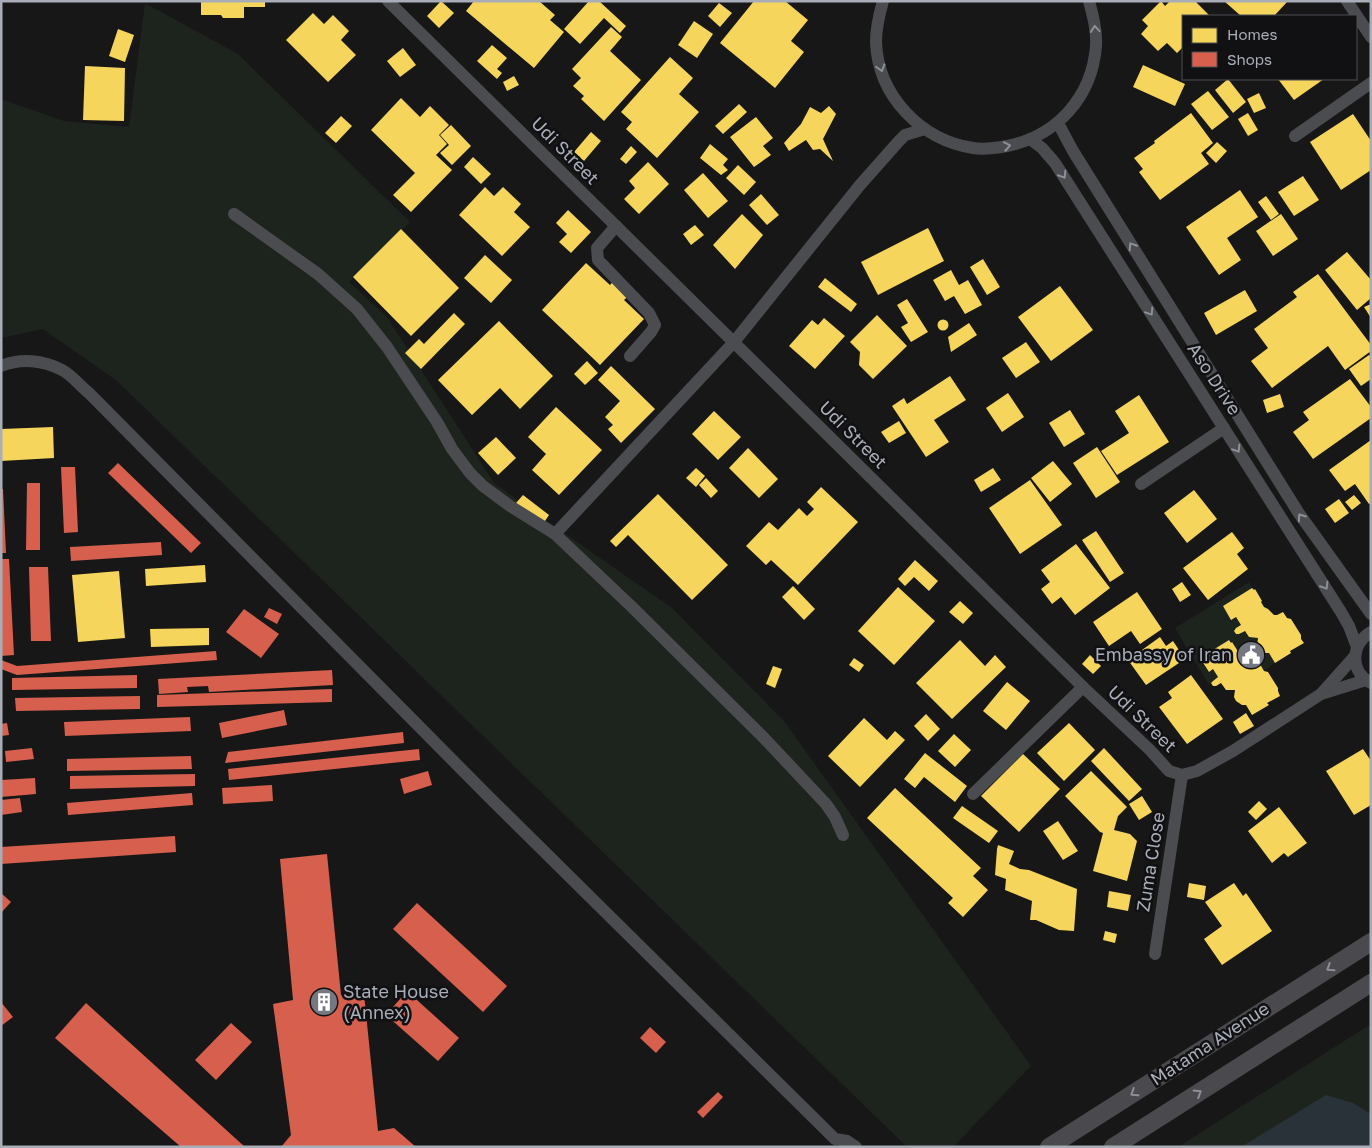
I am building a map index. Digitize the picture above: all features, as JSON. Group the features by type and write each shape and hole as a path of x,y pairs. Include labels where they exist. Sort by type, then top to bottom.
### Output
{"main road":[{"name":"Matama Avenue","path":"1050,1147 1371,942"},
{"name":"Matama Avenue","path":"1112,1147 1371,983"}],"street":[{"name":"Udi Street","path":"388,1 1083,687 1150,750 1169,771 1182,775 1197,771 1233,751 1321,694"},
{"path":"883,1 878,20 876,42 880,65 887,86 899,105 914,121 932,134 953,143 974,148 997,148 1019,144 1039,136 1058,123 1073,107 1085,88 1092,67 1096,45 1094,22 1089,1"},
{"path":"1347,1 1356,15"},
{"path":"1357,16 1371,37"},
{"path":"1295,136 1371,83"},
{"name":"Aso Drive","path":"1058,123 1073,151 1298,512 1371,614"},
{"path":"555,534 734,342 860,185 899,141 905,135 925,129"},
{"name":"Aso Drive","path":"1030,139 1042,148 1055,163 1341,612 1349,626 1356,651 1356,665 1359,674 1368,681"},
{"path":"234,214 318,274 357,309 387,347 437,422 452,450 470,473 483,486 510,506 555,534 632,607 772,746 826,804 835,817 843,835"},
{"path":"616,226 597,248 598,260 649,313 655,325 630,356"},
{"path":"1,366 12,362 38,361 63,370 89,393 833,1143 847,1141 856,1147"},
{"path":"1140,484 1224,428"},
{"path":"1321,694 1356,651 1362,639 1371,632"},
{"path":"1321,694 1368,681"},
{"path":"973,794 1083,687"},
{"name":"Zuma Close","path":"1154,954 1182,775"}],"shaded area":[{"path":"145,3 238,54 410,222 349,282 387,317 494,483 671,607 784,721 1031,1066 953,1147 907,1147 117,381 43,329 1,338 1,99 64,121 129,127"},
{"path":"1249,582 1252,588 1223,606 1231,619 1236,617 1249,637 1258,638 1259,649 1269,653 1275,663 1264,671 1260,664 1262,656 1248,653 1245,661 1241,660 1239,653 1229,640 1200,658 1208,672 1213,669 1218,677 1209,685 1175,628"},
{"path":"1371,1024 1371,1147 1178,1147"},
{"path":"1326,1095 1353,1103 1371,1114 1371,1147 1241,1147"}],"building: Homes":[{"path":"201,1 265,1 265,7 244,7 244,18 223,18 221,15 201,15"},
{"path":"441,1 454,13 439,28 427,16"},
{"path":"474,1 539,1 555,15 550,20 564,32 534,68 466,11"},
{"path":"589,1 599,1 626,26 620,33 604,18 580,44 564,29"},
{"path":"754,1 785,1 808,20 791,41 804,52 775,88 720,43"},
{"path":"1161,1 1165,6 1170,1 1195,1 1209,15 1182,15 1182,48 1177,53 1167,43 1158,51 1141,34 1148,26 1142,20"},
{"path":"1224,1 1288,1 1275,15 1240,15"},
{"path":"719,3 732,13 720,27 708,16"},
{"path":"313,13 324,24 333,15 349,31 341,40 356,55 328,82 286,40"},
{"path":"694,21 713,34 697,58 678,45"},
{"path":"611,27 622,37 610,51 641,80 604,121 581,99 584,96 573,86 581,78 572,69"},
{"path":"118,29 134,35 125,62 109,56"},
{"path":"492,45 507,58 497,69 502,73 497,79 477,61"},
{"path":"403,48 416,65 400,77 387,61"},
{"path":"670,57 693,78 679,94 699,112 657,158 626,129 632,122 621,112"},
{"path":"1143,65 1185,84 1175,106 1133,87"},
{"path":"85,66 125,68 124,121 83,120"},
{"path":"514,76 519,85 507,91 503,82"},
{"path":"1229,80 1246,102 1233,113 1215,90"},
{"path":"1279,80 1323,80 1294,100"},
{"path":"1208,91 1229,117 1212,130 1191,104"},
{"path":"1259,93 1266,108 1254,113 1247,99"},
{"path":"401,98 420,117 430,106 449,125 439,135 447,144 436,155 452,170 411,212 393,195 415,173 371,130"},
{"path":"739,104 747,112 723,134 715,126"},
{"path":"829,106 836,114 823,139 833,161 820,149 813,150 806,140 789,151 784,143 801,124 810,107 821,113"},
{"path":"1191,113 1213,143 1201,153 1209,164 1160,200 1139,172 1143,169 1134,158"},
{"path":"1248,113 1258,130 1248,136 1238,119"},
{"path":"1353,114 1371,141 1371,170 1341,190 1310,142"},
{"path":"341,116 352,126 336,143 325,133"},
{"path":"756,117 773,138 763,146 771,155 754,167 730,137"},
{"path":"451,125 471,146 452,165 440,153 449,145 440,135"},
{"path":"591,132 601,141 584,161 574,152"},
{"path":"1217,142 1227,151 1216,163 1206,153"},
{"path":"710,144 728,159 723,165 728,170 721,175 700,158"},
{"path":"631,146 637,152 626,164 620,159"},
{"path":"473,157 491,174 481,184 464,167"},
{"path":"648,162 669,184 639,214 624,199 635,188 629,181"},
{"path":"738,165 756,182 744,195 726,178"},
{"path":"703,173 728,201 708,218 684,190"},
{"path":"1303,176 1319,200 1294,216 1278,192"},
{"path":"485,187 494,196 503,187 521,204 514,212 530,227 502,256 459,215"},
{"path":"1240,190 1258,217 1227,238 1241,260 1219,275 1186,227"},
{"path":"761,194 779,215 767,225 749,205"},
{"path":"1266,196 1279,214 1271,220 1258,202"},
{"path":"568,210 591,232 571,253 559,242 567,234 556,223"},
{"path":"742,214 763,235 735,269 713,245"},
{"path":"1281,214 1298,239 1273,256 1256,231"},
{"path":"695,225 704,235 691,245 683,234"},
{"path":"928,228 944,261 878,295 861,262"},
{"path":"401,229 459,288 411,336 353,277"},
{"path":"1347,252 1371,280 1371,298 1357,310 1325,270"},
{"path":"485,255 512,280 491,303 464,278"},
{"path":"983,259 1000,287 987,295 970,267"},
{"path":"586,263 610,285 618,276 634,291 624,300 644,319 600,365 542,310"},
{"path":"951,270 959,285 968,280 982,305 965,314 954,296 945,301 933,280"},
{"path":"1318,274 1371,345 1371,351 1345,370 1328,346 1272,388 1251,361 1268,348 1254,329 1297,297 1293,292"},
{"path":"825,278 857,304 851,312 818,287"},
{"path":"1060,286 1093,330 1051,361 1018,317"},
{"path":"1245,290 1257,311 1216,335 1204,313"},
{"path":"907,299 928,332 911,342 901,327 908,323 897,305"},
{"path":"1371,304 1371,318 1364,307"},
{"path":"454,313 465,324 421,369 405,353 419,339 424,344"},
{"path":"877,315 907,346 873,379 859,365 860,352 850,342"},
{"path":"824,318 845,336 815,369 789,346 812,320 818,325"},
{"path":"941,320 945,320 948,325 947,329 941,330 938,327 938,323"},
{"path":"499,321 553,376 520,409 500,388 472,415 438,380"},
{"path":"969,323 977,335 951,352 948,337"},
{"path":"1026,342 1040,362 1016,378 1002,358"},
{"path":"1369,355 1371,357 1371,379 1361,386 1349,369"},
{"path":"587,361 598,373 585,385 574,374"},
{"path":"611,366 655,409 621,443 608,429 613,425 605,417 620,401 598,380"},
{"path":"950,376 966,400 934,420 949,442 926,457 892,406 904,398 907,404"},
{"path":"1350,379 1371,407 1371,418 1313,459 1293,432 1309,420 1303,412"},
{"path":"1008,393 1024,417 1002,432 986,408"},
{"path":"1280,394 1284,407 1267,413 1263,400"},
{"path":"1139,395 1169,442 1117,475 1101,451 1129,433 1115,411"},
{"path":"556,407 602,450 559,495 532,470 546,454 528,437"},
{"path":"1070,410 1085,434 1064,447 1049,423"},
{"path":"714,411 741,437 718,460 692,434"},
{"path":"899,421 906,433 889,443 881,432"},
{"path":"53,427 54,458 1,461 1,429"},
{"path":"496,437 516,458 498,475 478,453"},
{"path":"1371,440 1371,503 1369,504 1355,484 1345,491 1329,470"},
{"path":"1097,447 1120,482 1096,498 1073,463"},
{"path":"748,448 778,479 759,498 729,468"},
{"path":"1053,461 1072,484 1050,502 1031,478"},
{"path":"696,468 705,476 696,487 686,478"},
{"path":"993,468 1001,480 981,492 974,480"},
{"path":"706,478 718,491 711,498 699,485"},
{"path":"1030,480 1062,525 1020,554 989,508"},
{"path":"821,487 858,522 798,585 771,560 766,565 746,546 769,522 778,530 799,508 807,516 814,509 807,502"},
{"path":"1194,490 1217,519 1187,543 1164,513"},
{"path":"658,494 728,565 692,600 628,535 616,547 610,541"},
{"path":"523,495 549,515 543,524 516,503"},
{"path":"1354,495 1361,503 1352,510 1345,502"},
{"path":"1339,499 1349,513 1335,523 1325,509"},
{"path":"1096,531 1124,573 1110,582 1082,540"},
{"path":"1232,532 1244,548 1237,554 1248,569 1208,600 1183,568"},
{"path":"1076,544 1110,588 1075,615 1061,597 1052,604 1041,589 1050,582 1041,570"},
{"path":"915,560 938,581 929,591 914,577 905,586 898,579"},
{"path":"205,565 206,582 146,586 145,569"},
{"path":"119,571 125,638 78,642 72,575"},
{"path":"1182,582 1191,595 1180,602 1172,589"},
{"path":"793,586 815,609 804,620 782,597"},
{"path":"898,587 935,621 894,665 858,631"},
{"path":"1252,588 1255,589 1264,607 1274,615 1283,612 1287,618 1291,619 1304,643 1275,663 1269,653 1259,649 1257,645 1258,638 1249,637 1245,631 1236,634 1234,631 1241,625 1236,617 1231,620 1223,606"},
{"path":"1137,592 1162,629 1140,644 1131,631 1109,646 1093,622"},
{"path":"960,601 973,613 963,624 949,612"},
{"path":"209,628 209,645 151,647 150,629"},
{"path":"1160,637 1166,646 1173,641 1185,659 1146,685 1128,660"},
{"path":"960,640 985,666 995,655 1006,667 952,719 916,683"},
{"path":"1229,640 1239,653 1241,660 1254,668 1260,664 1264,671 1268,672 1278,688 1280,696 1267,703 1269,705 1252,715 1246,705 1236,701 1234,697 1235,690 1226,690 1221,683 1213,686 1211,683 1218,677 1213,669 1209,672 1200,658"},
{"path":"1090,655 1101,666 1093,674 1082,664"},
{"path":"854,658 864,665 859,672 849,665"},
{"path":"773,666 782,669 775,688 766,684"},
{"path":"1191,675 1223,719 1187,744 1159,707 1172,698 1168,692"},
{"path":"1007,682 1030,701 1006,730 983,711"},
{"path":"1246,713 1254,726 1240,734 1233,722"},
{"path":"926,714 940,729 928,741 914,726"},
{"path":"864,718 887,740 895,731 905,740 860,787 828,756"},
{"path":"1069,723 1095,750 1064,781 1037,753"},
{"path":"954,734 971,750 955,767 938,751"},
{"path":"1104,748 1142,789 1129,801 1091,761"},
{"path":"1363,749 1371,761 1371,805 1354,815 1326,771"},
{"path":"925,753 967,786 955,802 924,777 915,788 904,779"},
{"path":"1023,754 1060,789 1019,832 981,796"},
{"path":"1091,771 1127,807 1118,816 1114,830 1130,834 1137,841 1127,881 1093,871 1103,833 1065,796"},
{"path":"895,788 981,868 973,876 988,890 963,917 948,903 953,898 867,818"},
{"path":"1142,796 1152,812 1139,820 1129,804"},
{"path":"1259,801 1267,809 1256,820 1248,812"},
{"path":"962,806 998,831 989,843 953,818"},
{"path":"1279,807 1307,843 1288,857 1284,853 1272,863 1248,831"},
{"path":"1058,821 1078,851 1063,860 1043,831"},
{"path":"998,845 1014,851 1009,864 1077,889 1074,931 1059,930 1036,920 1030,920 1032,901 1005,890 1006,879 995,875"},
{"path":"1189,883 1206,886 1204,900 1187,897"},
{"path":"1234,883 1243,896 1246,893 1272,931 1222,965 1204,939 1222,926 1205,902"},
{"path":"1109,891 1131,895 1128,911 1107,907"},
{"path":"1105,931 1117,934 1115,943 1103,940"}],"building: Shops":[{"path":"118,463 201,543 191,553 108,473"},
{"path":"61,467 75,467 78,532 64,533"},
{"path":"27,483 40,483 40,550 26,550"},
{"path":"1,489 3,489 6,553 1,553"},
{"path":"161,542 162,555 71,561 70,547"},
{"path":"1,559 9,559 14,655 1,656"},
{"path":"29,567 48,567 51,641 31,641"},
{"path":"269,608 282,614 277,624 264,617"},
{"path":"244,609 279,634 261,658 226,632"},
{"path":"216,651 217,660 17,675 1,669 1,660 17,666"},
{"path":"332,670 333,685 209,692 208,686 187,687 188,692 159,694 158,679"},
{"path":"137,675 137,688 12,690 12,678"},
{"path":"332,689 332,702 157,707 157,695"},
{"path":"140,696 140,709 16,711 15,698"},
{"path":"284,710 287,725 222,738 219,723"},
{"path":"190,717 191,731 65,736 64,722"},
{"path":"7,723 9,735 1,736 1,724"},
{"path":"403,732 404,743 225,763 228,752"},
{"path":"32,748 34,759 6,762 5,751"},
{"path":"419,749 420,760 229,780 228,769"},
{"path":"191,756 192,769 67,771 67,759"},
{"path":"428,771 432,785 404,794 400,779"},
{"path":"195,774 195,786 70,789 70,776"},
{"path":"35,778 36,794 1,797 1,780"},
{"path":"272,785 273,801 223,804 222,788"},
{"path":"192,793 193,805 68,815 67,803"},
{"path":"20,798 22,812 1,815 1,800"},
{"path":"175,836 176,852 1,864 1,847"},
{"name":"State House (Annex)","path":"327,854 341,995 364,994 378,1131 394,1128 416,1147 281,1147 291,1135 273,1004 293,1000 280,859"},
{"path":"1,893 11,902 1,913"},
{"path":"417,903 507,986 483,1012 393,929"},
{"path":"407,991 459,1038 438,1061 386,1015"},
{"path":"1,1002 13,1017 1,1026"},
{"path":"86,1003 245,1147 181,1147 55,1038"},
{"path":"231,1023 252,1042 216,1080 195,1060"},
{"path":"650,1027 666,1042 656,1053 640,1038"},
{"path":"718,1092 723,1097 703,1118 697,1112"}],"place":[{"name":"Embassy of Iran","path":"1251,655"},
{"name":"State House (Annex)","path":"324,1002"}]}
